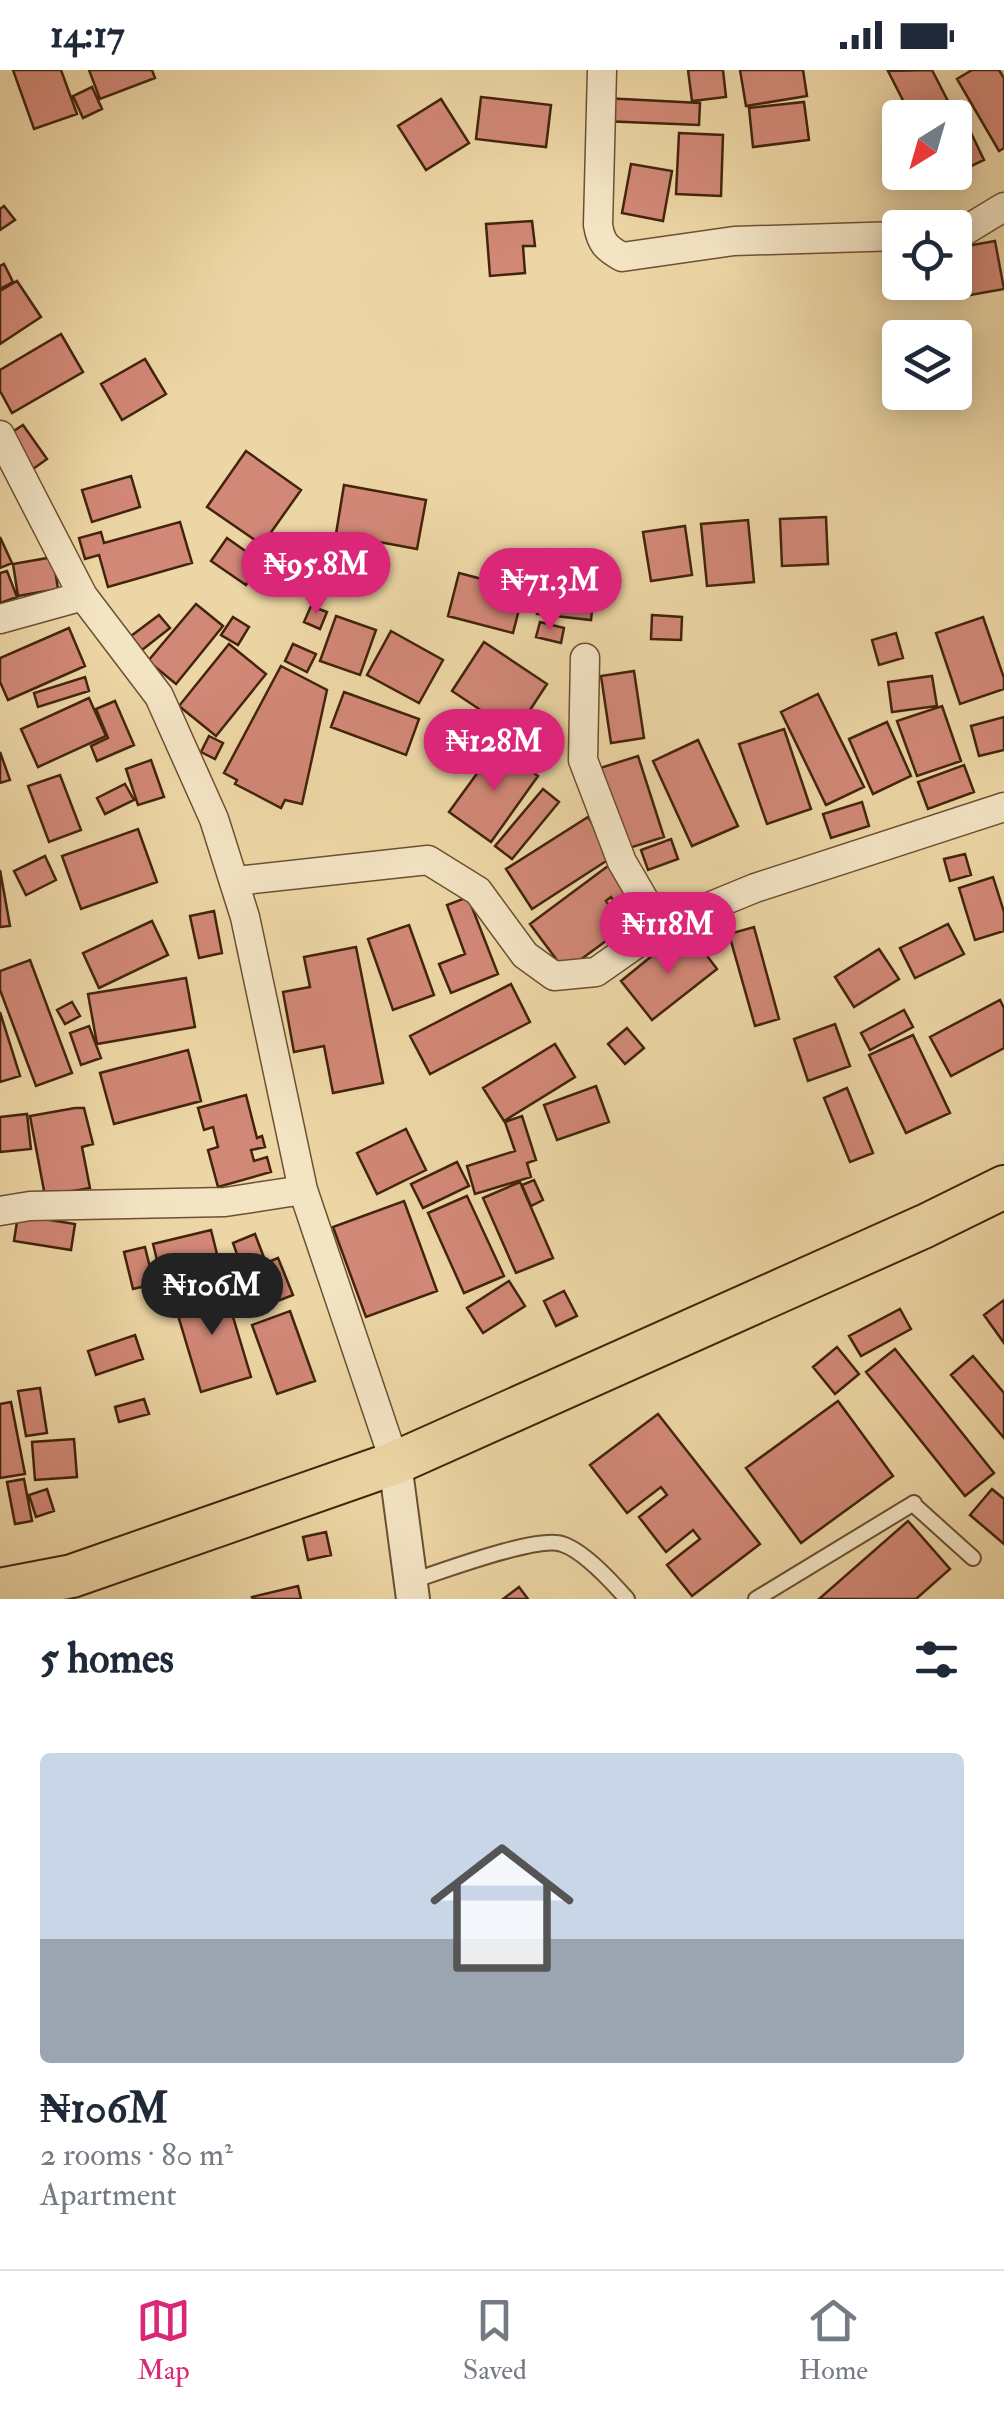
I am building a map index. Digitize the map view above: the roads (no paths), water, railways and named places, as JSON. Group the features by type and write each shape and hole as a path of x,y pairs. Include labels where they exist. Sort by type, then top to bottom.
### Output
{"main road":[{"path":"0,1590 72,1576 394,1463 908,1234 1004,1187"}],"street":[{"path":"602,70 598,226 601,241 608,249 622,257 734,241 882,237"},
{"path":"972,226 1004,206"},
{"path":"0,434 82,596 160,696 214,819 236,881 303,1190 394,1463 412,1590"},
{"path":"0,619 82,596"},
{"path":"585,658 583,760 622,862 660,927"},
{"path":"236,881 428,860 478,891 524,955 554,976 596,972 660,927 755,888 1004,807"},
{"path":"0,1211 30,1206 225,1202 303,1190"}],"lane":[{"path":"756,1599 913,1504 973,1558"},
{"path":"412,1590 532,1544 561,1543 604,1573 628,1599"}]}
